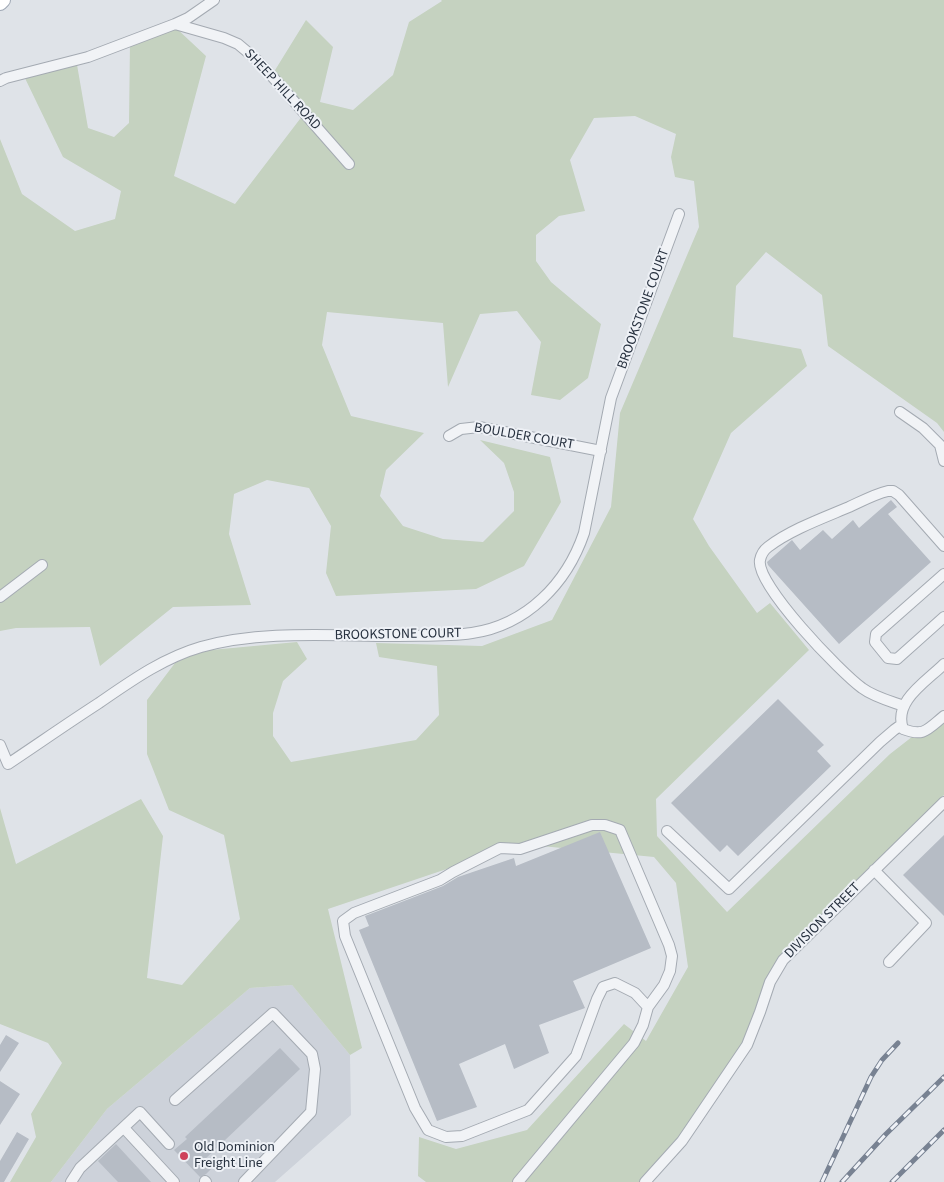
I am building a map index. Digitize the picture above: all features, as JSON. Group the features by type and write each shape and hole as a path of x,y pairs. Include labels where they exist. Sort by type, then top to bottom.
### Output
{"main road":[{"path":"0,3 3,0"}],"street":[{"path":"0,81 88,57 175,24 188,18 214,0"},
{"name":"SHEEP HILL ROAD","path":"175,24 238,44 258,60 349,164"},
{"name":"BROOKSTONE COURT","path":"0,745 4,768 154,666 199,648 226,641 271,636 458,635 491,629 522,615 560,582 579,549 584,533 611,398 680,214"},
{"path":"900,412 923,428 940,445 944,461"},
{"name":"BOULDER COURT","path":"449,436 461,429 479,426 601,451"},
{"path":"904,706 863,689 833,662 770,588 761,572 760,559 763,552 778,540 817,520 888,491 899,495 944,546"},
{"path":"0,596 42,565"},
{"path":"944,574 876,634 875,642 888,658 897,659 944,617"},
{"path":"944,664 908,698 900,720 903,729 917,734 924,732 944,716"},
{"path":"667,831 729,889 887,736 901,725"},
{"name":"DIVISION STREET","path":"644,1182 682,1141 747,1045 770,982 783,960 944,802"},
{"path":"518,1182 634,1043 643,1025 648,1007 664,985 670,971 672,956 669,945 620,830 605,825 592,824 520,849 500,848 440,880 354,913 343,921 345,936 415,1108 428,1130 446,1137 462,1136 528,1110 576,1056 603,987 615,983 635,992 648,1007"},
{"path":"874,870 926,923 889,962"},
{"path":"175,1100 274,1013 312,1054 315,1069 311,1112 244,1182"},
{"path":"71,1182 80,1168 140,1112 169,1144"},
{"path":"124,1128 174,1182"}],"shaded area":[{"path":"292,985 350,1055 351,1115 275,1182 51,1182 107,1109 250,988"}],"green space":[{"path":"441,0 944,0 944,432 937,423 828,346 822,295 766,252 736,286 733,337 801,349 807,366 731,433 693,519 709,546 757,613 770,603 809,650 656,799 657,836 727,912 890,754 944,712 944,795 781,954 732,1072 645,1182 426,1182 418,1176 419,1137 456,1149 527,1130 624,1024 646,1041 688,967 676,883 654,857 521,844 328,909 362,1048 350,1055 292,985 250,988 107,1109 51,1182 10,1182 36,1137 31,1114 62,1063 48,1043 0,1024 0,808 16,864 141,799 163,836 147,978 182,985 240,919 224,835 169,810 147,754 147,700 175,663 200,651 297,642 307,659 283,681 273,713 273,736 291,762 416,740 439,715 437,666 379,657 376,643 482,646 552,620 611,507 620,413 699,227 694,181 675,177 671,157 676,134 635,116 594,118 570,160 585,211 559,216 536,235 536,261 551,282 601,324 588,378 560,400 531,395 541,342 517,311 480,314 448,387 443,323 327,312 322,345 351,416 424,433 386,470 380,496 403,526 443,539 483,542 514,511 514,492 504,463 480,440 550,457 561,502 524,566 476,589 336,596 326,573 331,526 309,488 267,480 234,494 229,534 251,605 173,607 100,666 90,627 16,628 0,631 0,139 22,194 75,231 115,219 121,191 63,157 22,72 76,59 88,128 114,137 129,123 130,41 175,27 206,56 174,176 235,204 303,115 272,75 306,20 333,47 320,102 353,110 393,75 409,22"}],"building":[{"path":"891,500 897,507 888,514 931,562 839,644 767,562 792,540 800,550 823,530 832,539 853,520 859,528"},
{"path":"778,699 824,745 817,751 831,766 738,856 727,845 720,852 671,803"},
{"path":"600,832 651,948 573,981 585,1008 539,1025 549,1053 514,1069 505,1044 459,1064 477,1107 437,1121 359,930 369,926 365,916 443,886 458,877 514,858 516,866"},
{"path":"944,835 944,916 903,875"},
{"path":"6,1035 19,1043 0,1072 0,1045"},
{"path":"280,1048 300,1069 204,1160 212,1168 200,1177 174,1150 187,1139 185,1137"},
{"path":"0,1081 20,1094 0,1125"},
{"path":"17,1132 29,1139 4,1182 0,1182 0,1161"},
{"path":"116,1144 151,1182 118,1182 98,1161"}],"railway":[{"path":"822,1182 871,1077 882,1060 898,1043"},
{"path":"842,1182 886,1134 944,1077"},
{"path":"892,1182 944,1130"}],"place":[{"name":"Old Dominion Freight Line","path":"184,1156"}]}
